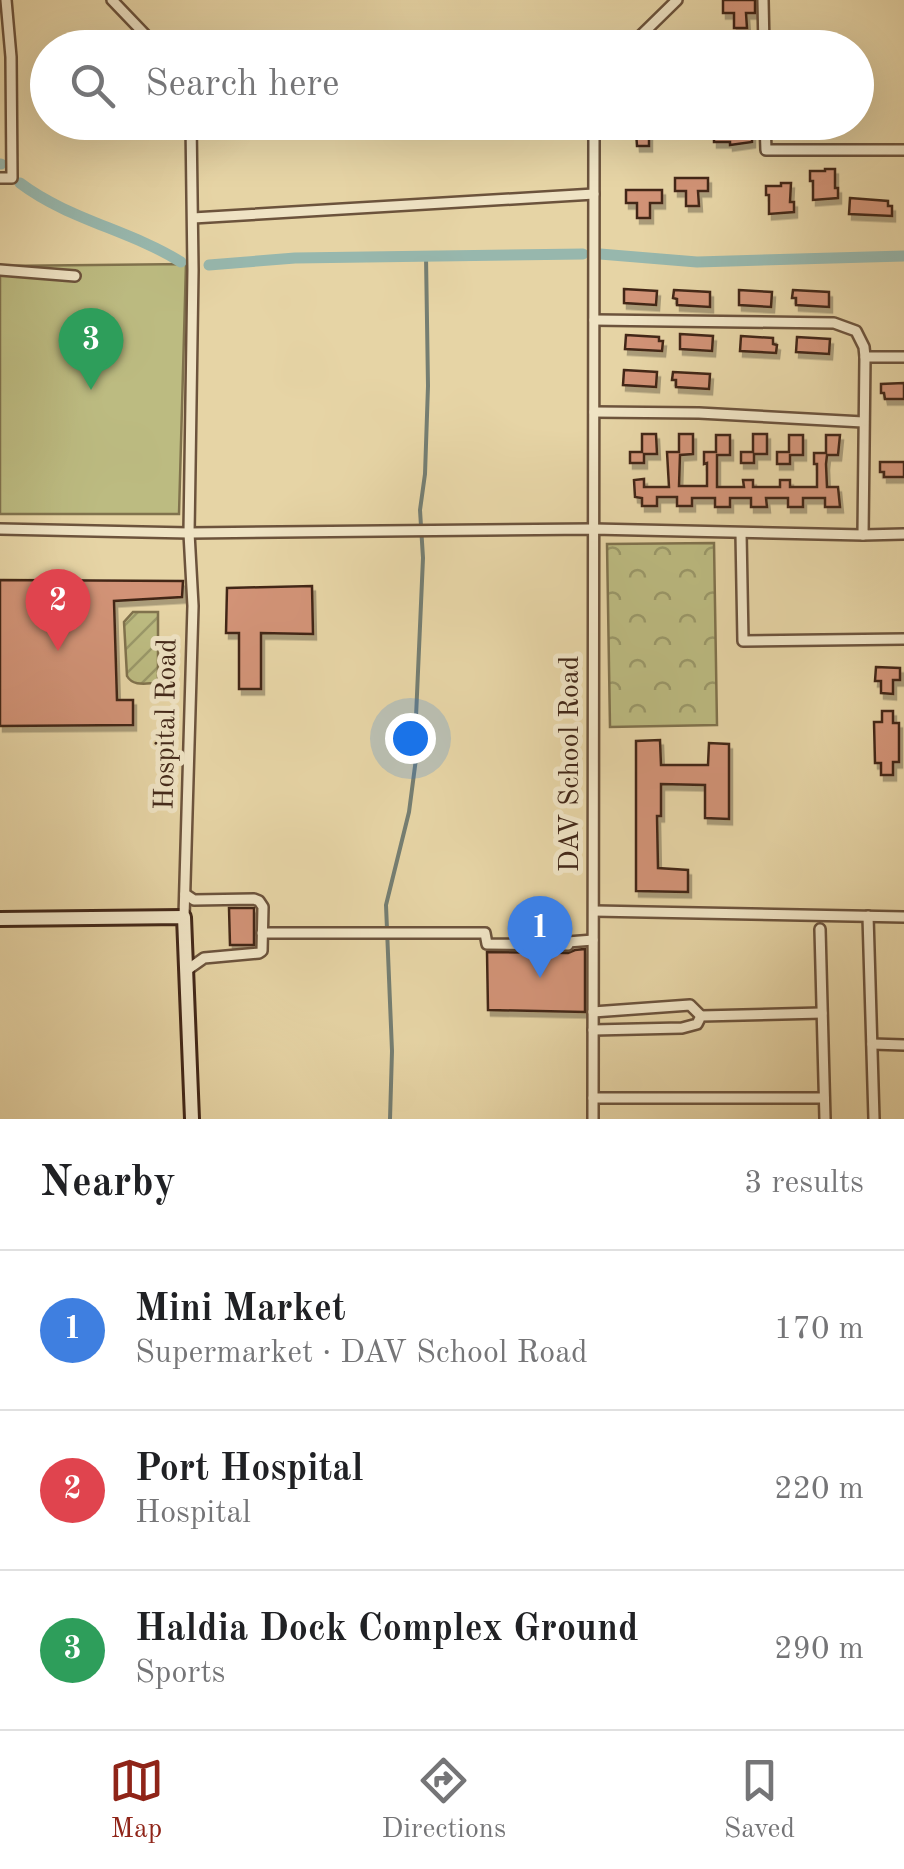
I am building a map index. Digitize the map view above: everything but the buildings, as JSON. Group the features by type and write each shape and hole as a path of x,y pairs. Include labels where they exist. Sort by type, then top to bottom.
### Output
{"main road":[{"path":"0,920 184,917 192,1119"}],"street":[{"path":"0,178 12,178 11,57 6,0"},
{"path":"112,0 141,30"},
{"path":"646,30 677,0"},
{"path":"762,0 763,30"},
{"name":"Hospital Road","path":"184,917 192,606 191,140"},
{"name":"DAV School Road","path":"594,140 594,1119"},
{"path":"766,140 766,150 904,150"},
{"path":"193,218 594,194"},
{"path":"0,270 74,276"},
{"path":"594,320 834,323 856,331 865,357 863,534"},
{"path":"865,357 904,357"},
{"path":"594,412 863,422"},
{"path":"0,528 189,533 594,529 904,534"},
{"path":"741,533 743,641 904,639"},
{"path":"185,894 194,900 254,899 263,906 260,954 204,958 187,970"},
{"path":"594,911 904,917"},
{"path":"868,916 874,1119"},
{"path":"820,929 824,1119"},
{"path":"262,933 485,933 487,944 568,945 593,940"},
{"path":"594,1012 690,1005 701,1016 822,1014"},
{"path":"593,1030 682,1028 697,1024 701,1016"},
{"path":"872,1044 904,1045"},
{"path":"594,1098 824,1098"}],"green space":[{"path":"186,264 179,514 0,514 0,266"},
{"path":"714,543 717,725 610,727 607,544"},
{"path":"133,612 158,612 158,683 137,683 127,676 124,622"}],"waterway":[{"path":"20,183 59,206 181,262"},
{"path":"209,265 295,258 583,254"},
{"path":"600,254 697,262 904,256"},
{"path":"390,1119 392,1051 386,905 409,812 417,751 423,558 420,510 428,386 426,256"}],"place":[{"name":"Haldia Dock Complex Ground","path":"91,390"},
{"name":"Port Hospital","path":"58,651"},
{"name":"Mini Market","path":"540,978"}]}
